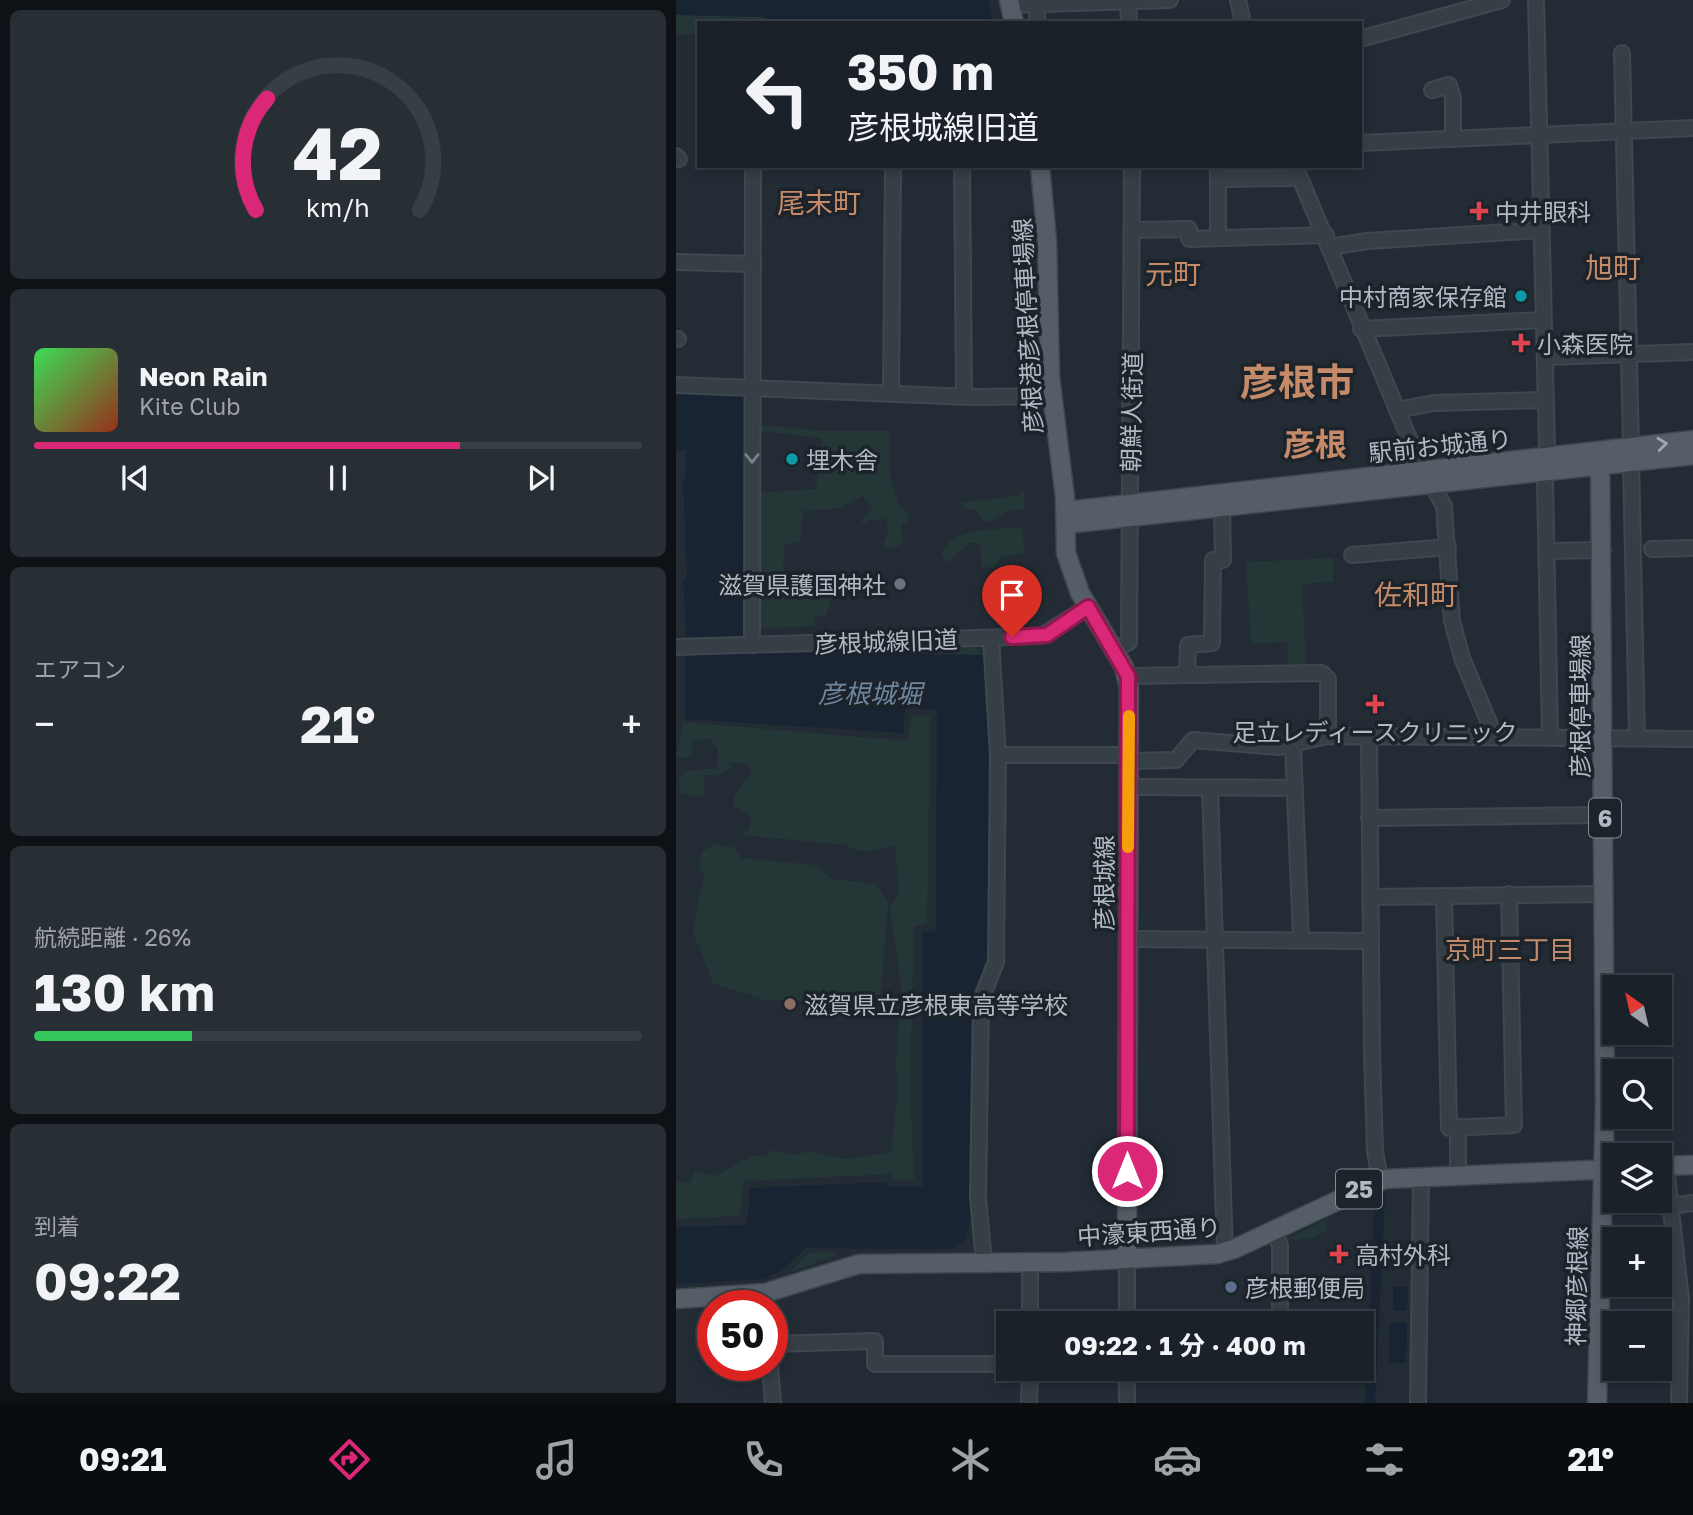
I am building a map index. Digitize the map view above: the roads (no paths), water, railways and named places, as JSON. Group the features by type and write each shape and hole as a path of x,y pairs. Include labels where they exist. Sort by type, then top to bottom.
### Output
{"main road":[{"name":"彦根港彦根停車場線","path":"1040,168 1053,396 1067,517"},
{"name":"駅前お城通り","path":"1067,517 1546,465 1631,454 1693,440"},
{"name":"駅前お城通り","path":"1631,454 1693,455"},
{"name":"彦根停車場線","path":"1601,458 1609,1143"},
{"name":"駅前お城通り","path":"1129,511 1222,508 1429,478"},
{"name":"彦根城線","path":"1067,517 1066,553 1074,579 1128,676 1126,1258"},
{"path":"1672,1166 1693,1165"},
{"name":"中濠東西通り","path":"788,1291 859,1264 1030,1262 1225,1252 1380,1180 1602,1170"},
{"name":"神郷彦根線","path":"1597,1403 1607,1213"},
{"name":"中濠東西通り","path":"676,1299 697,1299"}],"street":[{"path":"1011,9 1036,3 1170,0"},
{"path":"1238,0 1243,21"},
{"path":"1362,38 1465,5 1502,0"},
{"path":"1536,0 1545,357 1550,736"},
{"path":"1036,3 1036,21"},
{"path":"1128,3 1129,21"},
{"path":"1622,54 1637,737"},
{"path":"1432,90 1449,85 1454,138"},
{"path":"1362,143 1693,128"},
{"path":"752,645 753,168"},
{"path":"891,393 893,168"},
{"path":"962,168 964,395"},
{"name":"朝鮮人街道","path":"1115,650 1129,642 1132,168"},
{"path":"1217,238 1218,173 1298,172 1328,241 1361,329 1445,513 1450,598 1456,639 1495,737"},
{"path":"1133,230 1189,229 1189,239 1367,241 1541,230"},
{"path":"676,262 753,264"},
{"path":"1361,329 1543,320"},
{"path":"1545,357 1693,352"},
{"path":"676,386 1053,396"},
{"path":"1397,410 1434,404 1545,400"},
{"path":"1187,676 1188,645 1212,643 1213,560 1223,560 1222,508"},
{"path":"1352,555 1448,547"},
{"path":"1652,549 1693,548"},
{"path":"1546,551 1603,550"},
{"name":"彦根城線旧道","path":"676,648 1047,635 1088,607"},
{"path":"984,1262 978,1198 981,1000 996,962 998,755 991,638"},
{"path":"1128,676 1322,673 1328,679 1328,736"},
{"path":"998,755 1176,760 1193,740 1293,745 1328,736 1604,736 1693,739"},
{"path":"1370,738 1375,1151 1380,1180"},
{"path":"1293,745 1301,940"},
{"path":"1128,787 1294,788"},
{"path":"1210,789 1225,1252"},
{"path":"1369,818 1605,814"},
{"path":"1444,896 1449,1128 1514,1125 1509,894"},
{"path":"1371,897 1605,894"},
{"path":"1127,939 1371,941"},
{"path":"1458,1127 1458,1177"},
{"path":"1418,1403 1421,1177"},
{"path":"1672,1206 1693,1203"},
{"path":"1670,1213 1681,1299 1679,1403"},
{"path":"1273,1230 1280,1245 1280,1311"},
{"path":"1126,1258 1127,1311"},
{"path":"1030,1262 1030,1311"},
{"path":"788,1344 875,1341 875,1364 996,1364"},
{"path":"771,1381 773,1403"},
{"path":"1029,1403 1030,1381"},
{"path":"1127,1381 1127,1403"}],"water":[{"path":"676,0 988,0 993,21 774,21 763,17 676,15"},
{"path":"676,391 746,394 750,639 687,642 683,579 687,578 683,479 686,478 686,451 676,450"},
{"name":"彦根城堀","path":"748,652 984,655 989,678 993,736 990,917 987,957 975,989 973,1015 972,1217 965,1240 951,1249 806,1248 781,1271 763,1279 676,1284 676,1227 747,1225 750,1188 886,1182 886,1186 922,1187 922,933 936,931 937,709 905,708 903,733 685,719 686,656"},
{"path":"1393,1287 1408,1287 1407,1311 1393,1311"},
{"path":"1389,1323 1407,1323 1406,1363 1389,1363"}],"waterway":[{"path":"1370,1403 1380,1195"}],"place":[{"name":"中井眼科","path":"1479,211"},
{"name":"中村商家保存館","path":"1521,296"},
{"name":"小森医院","path":"1521,343"},
{"name":"埋木舎","path":"792,459"},
{"name":"滋賀県護国神社","path":"900,584"},
{"name":"足立レディースクリニック","path":"1375,704"},
{"name":"滋賀県立彦根東高等学校","path":"790,1004"},
{"name":"高村外科","path":"1339,1254"},
{"name":"彦根郵便局","path":"1231,1287"}],"district":[{"name":"尾末町","path":"819,202"},
{"name":"旭町","path":"1613,267"},
{"name":"元町","path":"1173,273"},
{"name":"彦根市","path":"1297,381"},
{"name":"彦根","path":"1315,444"},
{"name":"佐和町","path":"1416,594"},
{"name":"京町三丁目","path":"1510,949"}]}
